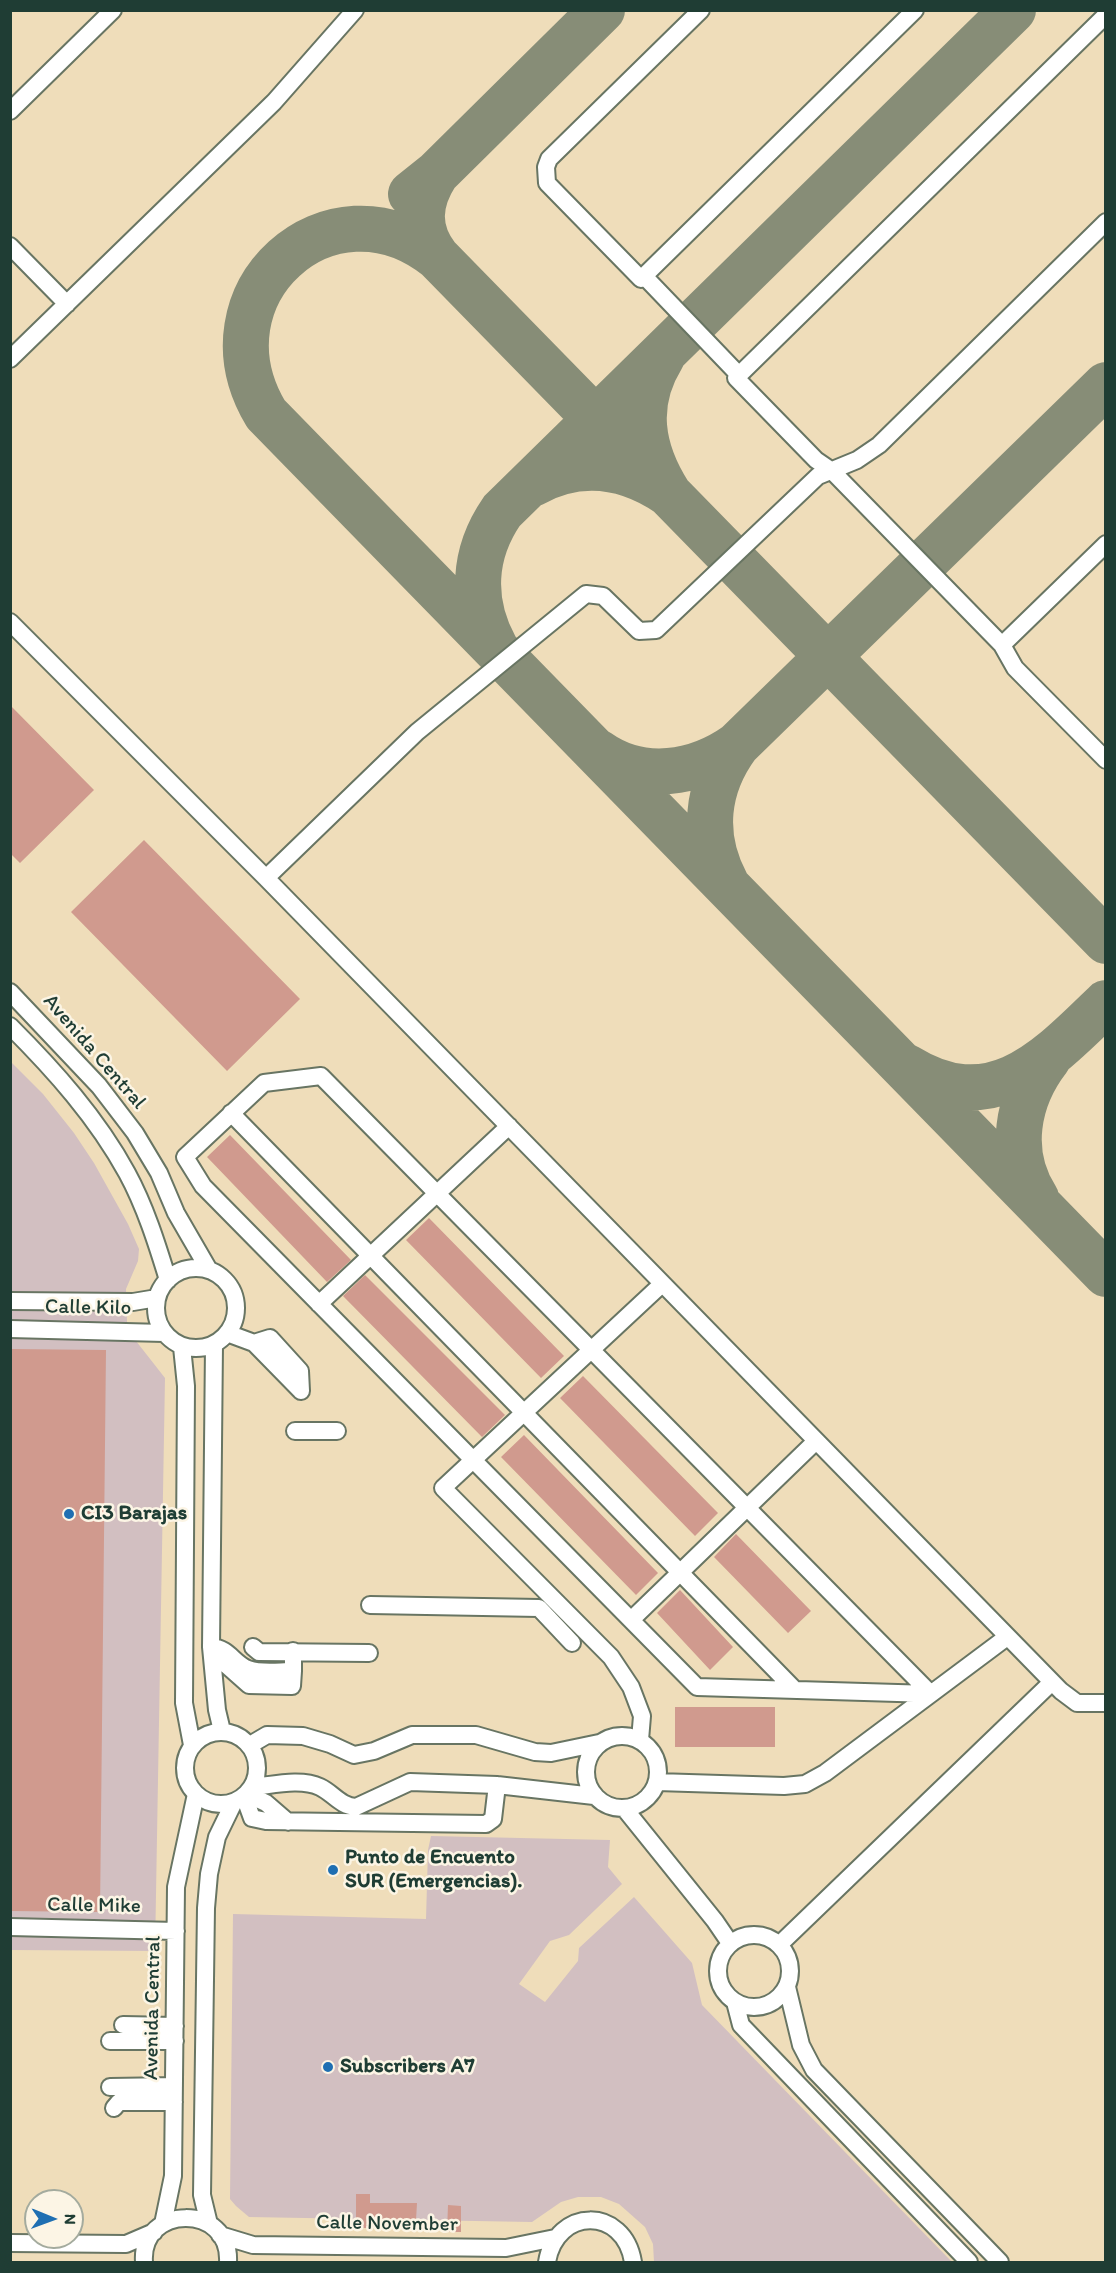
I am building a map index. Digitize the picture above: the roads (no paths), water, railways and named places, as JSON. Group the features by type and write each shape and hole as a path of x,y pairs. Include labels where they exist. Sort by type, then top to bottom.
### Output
{"street":[{"path":"10,111 113,10"},
{"path":"10,359 274,102 355,10"},
{"path":"701,10 549,159 546,167 547,183 641,279 915,10"},
{"path":"738,376 1106,15"},
{"path":"266,878 417,732 586,594 603,596 639,631 656,630 818,476 857,460 879,445 1106,222"},
{"path":"10,246 67,304"},
{"path":"644,276 816,460 832,471 1002,645 1015,668 1106,760"},
{"path":"1002,645 1106,544"},
{"path":"10,622 266,878 1052,1682 1077,1703 1106,1703"},
{"name":"Avenida Central","path":"10,992 99,1086 135,1133 159,1173 176,1213 208,1270"},
{"name":"Avenida Central","path":"10,1026 87,1112 111,1146 128,1175 149,1223 168,1280"},
{"path":"321,1076 931,1694 697,1687 202,1186 185,1157 264,1083 321,1076"},
{"path":"231,1113 795,1690"},
{"path":"319,1304 438,1195 509,1126"},
{"path":"195,1268 208,1270 232,1289 236,1304 235,1317 228,1333 213,1345 196,1349 183,1347 164,1333 156,1316 157,1298 168,1280 182,1271 195,1268"},
{"path":"640,1740 642,1716 631,1687 611,1657 443,1488 662,1284"},
{"name":"Calle Kilo","path":"10,1301 133,1302 157,1298"},
{"name":"Calle Kilo","path":"10,1329 164,1333"},
{"path":"228,1333 262,1341"},
{"path":"213,1345 211,1651 217,1710 222,1731"},
{"path":"183,1347 186,1386 184,1703 192,1746"},
{"path":"295,1431 337,1431"},
{"path":"631,1620 816,1441"},
{"path":"370,1605 539,1608 572,1643"},
{"path":"657,1782 784,1786 805,1784 825,1773 1007,1636"},
{"path":"253,1647 259,1652 369,1653"},
{"path":"211,1651 249,1685 292,1686 293,1651"},
{"path":"780,1944 1052,1682"},
{"path":"228,2262 226,2246 214,2229 202,2195 206,1908 209,1874 217,1837 244,1795 257,1773 256,1758 250,1744 237,1735 222,1731 205,1734 192,1746 185,1762 186,1779 196,1794 208,1802 221,1804 244,1795 302,1782 319,1786 347,1807 356,1807 410,1782 497,1785 594,1796 613,1808 624,1809 645,1801 657,1782 656,1758 640,1740 619,1735 599,1743 551,1753 535,1752 476,1735 412,1735 374,1751 354,1755 330,1744 303,1736 267,1735 250,1744"},
{"path":"594,1796 585,1774 591,1751 599,1743"},
{"path":"244,1795 252,1818 288,1822 486,1824 493,1819 497,1785"},
{"name":"Avenida Central","path":"144,2262 147,2243 159,2228 172,2190 177,1887 196,1794"},
{"path":"624,1809 715,1921 730,1943"},
{"name":"Calle Mike","path":"10,1927 176,1931"},
{"path":"787,1987 780,1997 770,2004 746,2006 735,2002 726,1994 718,1974 719,1962 730,1943 749,1934 771,1938 780,1944 790,1964 787,1987 801,2045 814,2070 1000,2262"},
{"path":"735,2002 741,2025 969,2262"},
{"path":"123,2025 175,2033"},
{"path":"110,2041 175,2033"},
{"path":"110,2087 174,2094"},
{"path":"114,2108 119,2102 174,2094"},
{"name":"Calle November","path":"159,2228 186,2217 254,2245 506,2248 555,2238"},
{"path":"547,2262 555,2238 565,2228 576,2222 590,2220 603,2222 625,2238 633,2262"},
{"path":"10,2243 126,2244 159,2228"}],"place":[{"name":"CI3 Barajas","path":"69,1514"},
{"name":"Punto de Encuento SUR (Emergencias).","path":"333,1870"},
{"name":"Subscribers A7","path":"328,2067"}]}
